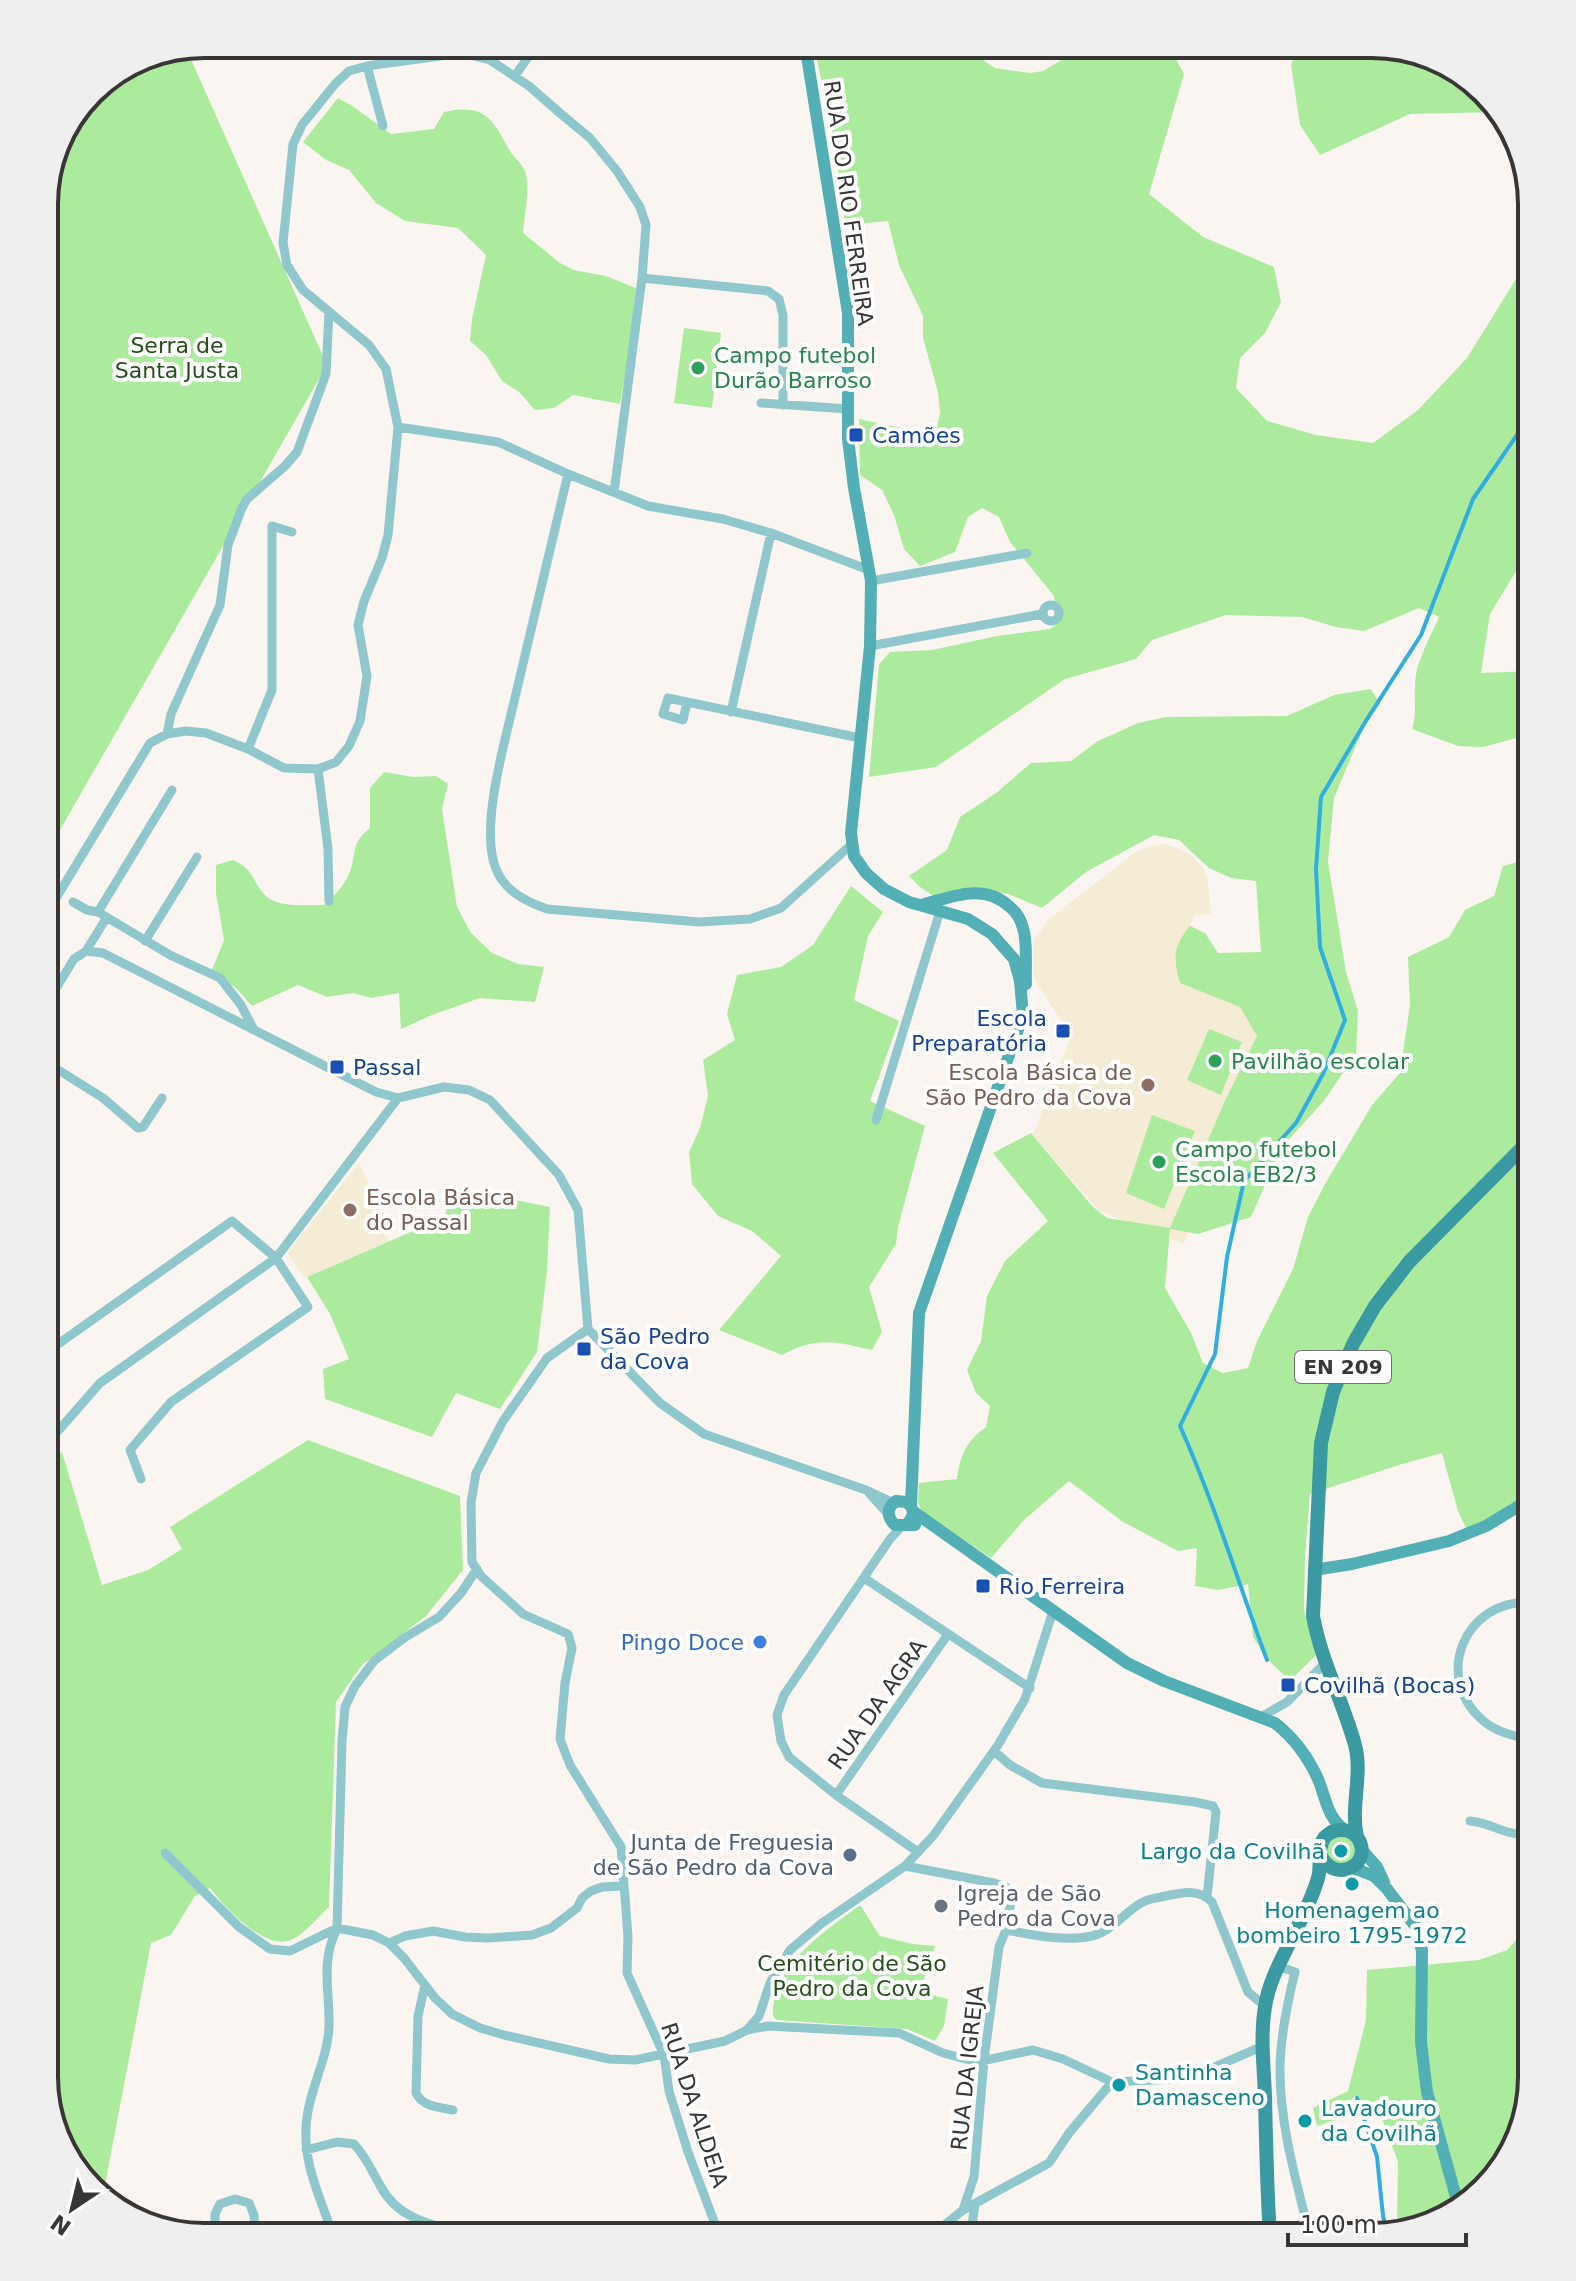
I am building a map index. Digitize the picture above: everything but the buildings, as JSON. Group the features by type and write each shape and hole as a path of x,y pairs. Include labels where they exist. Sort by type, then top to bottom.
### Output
{"main road":[{"name":"EN 209","path":"1313,1892 1322,1881 1358,1862 1351,1822 1356,1802 1358,1766 1355,1746 1317,1637 1313,1616 1321,1443 1333,1392 1353,1344 1375,1306 1409,1262 1518,1152"},
{"path":"1269,2223 1263,2046 1269,1985 1313,1892 1319,1876 1320,1849 1325,1837 1331,1832 1354,1839"},
{"path":"1321,1856 1329,1867 1344,1870"}],"street":[{"path":"58,895 150,743 167,734 186,731 206,733 248,749 284,768 318,769 336,762 349,746 360,721 367,676 358,625 388,535 398,427 386,369 369,345 303,290 287,265 283,243 293,144 302,125 349,71 425,58"},
{"path":"482,58 515,76 590,138 617,171 640,207 646,225 614,492"},
{"path":"515,76 527,58"},
{"name":"RUA DO RIO FERREIRA","path":"807,58 848,313 848,439 870,575 870,646 851,833 854,856 866,873 884,889 909,902 968,919 992,934 1014,959 1020,981 1023,1015 919,1313 912,1465 901,1513"},
{"path":"367,66 383,126"},
{"path":"642,278 768,291 779,299 783,315 783,405"},
{"path":"167,734 171,714 220,605 228,545 242,508 247,499 297,452 326,374 329,312"},
{"path":"761,403 848,409"},
{"path":"398,427 498,442 648,506 723,519 771,533 870,575 1027,553"},
{"path":"568,474 501,754 490,849 495,868 507,887 524,901 547,909 699,922 750,919 781,908 853,843"},
{"path":"248,749 272,690 272,526 292,532"},
{"path":"731,712 771,533"},
{"path":"870,646 1042,614"},
{"path":"687,702 860,738"},
{"path":"318,769 328,849 329,901"},
{"path":"58,985 74,959 86,951 102,914 172,790"},
{"path":"145,941 197,857"},
{"path":"968,919 965,906 969,900 986,892"},
{"path":"921,905 963,894 986,892 1001,899 1016,912 1024,929 1026,991 1023,1015"},
{"path":"73,902 102,914 170,955 220,978 241,1005 254,1030"},
{"path":"876,1120 940,911"},
{"path":"86,951 103,953 376,1092 398,1098 444,1087 469,1090 490,1100 559,1175 578,1210 588,1329 660,1403 704,1434 866,1490 901,1513 934,1528 1127,1663 1164,1681 1275,1723 1289,1735 1316,1776 1334,1821 1377,1867 1387,1889"},
{"path":"58,1070 103,1098 138,1128 148,1122 162,1098"},
{"path":"58,1431 100,1383 276,1258 398,1098"},
{"path":"58,1344 232,1221 276,1258 308,1307 171,1402 130,1450 141,1479"},
{"path":"329,2223 306,2150 307,2113 329,2029 327,1975 329,1952 337,1928 345,1707 355,1686 374,1661 439,1617 477,1569 472,1562 471,1503 476,1473 503,1421 547,1358 588,1329"},
{"path":"1314,1570 1449,1541 1486,1526 1518,1507"},
{"path":"901,1513 890,1539 784,1695 777,1715 781,1741 789,1757 836,1795 918,1852"},
{"name":"RUA DA ALDEIA","path":"477,1569 523,1614 568,1634 572,1648 560,1739 570,1765 621,1847 628,1936 627,1973 664,2055 669,2091 715,2223"},
{"path":"864,1578 1030,1688"},
{"path":"1518,1601 1497,1607 1481,1617 1459,1652 1462,1691 1471,1709 1503,1733 1518,1737"},
{"path":"747,2030 759,2016 770,1983 790,1950 822,1923 905,1866 933,1836 994,1751 1030,1688 1053,1611"},
{"name":"RUA DA AGRA","path":"836,1795 948,1634"},
{"path":"1261,1717 1287,1702 1326,1662"},
{"path":"994,1751 1010,1765 1042,1783 1213,1806 1216,1812 1207,1897"},
{"path":"1325,1837 1329,1811"},
{"path":"1470,1821 1483,1822 1518,1836"},
{"path":"165,1853 239,1927 270,1949 290,1951 337,1928 373,1935 389,1943 452,2014 492,2031 609,2059 635,2060 664,2055 725,2041 747,2030 768,2026 899,2033 943,2053 977,2062 1033,2050 1063,2059 1112,2082 1176,2079 1263,2046"},
{"name":"RUA DA IGREJA","path":"905,1866 1006,1887 1012,1894 1006,1930 999,1947 984,2060 974,2177 963,2210"},
{"path":"1344,1870 1374,1876 1416,1927 1422,1951 1421,2042 1427,2092 1456,2196"},
{"path":"389,1943 405,1936 433,1931 477,1937 532,1935 551,1928 577,1908 582,1898 591,1891 623,1886"},
{"path":"1006,1930 1040,1936 1093,1936 1116,1924 1143,1901 1181,1892 1197,1893 1212,1902 1248,1992 1265,2006"},
{"path":"1278,1966 1295,1972 1284,2016 1280,2072 1291,2156 1307,2223"},
{"path":"425,1985 418,2016 416,2093 426,2104 453,2110"},
{"path":"947,2223 963,2210 1049,2163 1069,2133 1112,2082"},
{"path":"306,2150 337,2142 354,2144 395,2205 426,2223"},
{"path":"215,2223 220,2204 235,2199 249,2203 254,2223"},
{"path":"972,2223 975,2204"}],"shaded area":[{"name":"Escola Básica de São Pedro da Cova","path":"1163,844 1192,856 1203,868 1208,883 1211,914 1194,916 1186,935 1273,1012 1184,1244 1099,1211 1033,1135 1071,1036 1034,979 1034,940 1048,920 1133,854"},
{"name":"Escola Básica do Passal","path":"359,1163 376,1199 389,1241 304,1278 287,1253"}],"green space":[{"path":"817,58 980,58 995,68 1030,73 1043,71 1063,58 1175,58 1184,74 1149,194 1203,237 1274,267 1281,302 1265,333 1240,358 1236,388 1267,421 1316,435 1373,443 1418,410 1467,358 1518,276 1518,568 1490,614 1481,673 1518,672 1518,738 1483,747 1458,746 1412,729 1418,667 1439,617 1419,608 1364,631 1302,617 1226,615 1152,640 1136,659 1065,679 936,767 869,777 879,664 890,652 932,650 1050,629 1058,623 1054,596 1010,542 999,517 982,508 968,517 955,552 920,566 904,549 894,515 882,490 860,475 859,419 935,435 940,413 938,392 923,338 923,316 899,265 888,221 845,225 835,144"},
{"path":"1294,58 1382,58 1400,61 1428,69 1445,78 1461,88 1485,112 1410,114 1320,155 1300,125 1291,65"},
{"name":"Serra de Santa Justa","path":"191,59 327,365 60,830 59,185 69,148 78,131 108,94 148,69"},
{"path":"338,98 391,134 434,129 444,112 458,110 479,112 492,122 527,178 523,233 560,263 574,270 606,276 636,288 632,335 620,404 573,395 554,408 535,410 519,392 502,381 486,355 470,341 486,255 458,228 405,221 376,203 349,170 326,160 303,142"},
{"name":"Campo futebol Durão Barroso","path":"684,328 721,333 712,408 674,403"},
{"path":"1371,689 1380,704 1363,729 1334,798 1328,862 1346,972 1358,1011 1356,1054 1323,1102 1282,1147 1251,1217 1198,1234 1170,1229 1165,1288 1191,1333 1203,1363 1223,1373 1248,1368 1257,1341 1293,1269 1308,1217 1325,1184 1372,1105 1400,1073 1410,1005 1408,957 1449,937 1465,910 1494,896 1503,866 1518,862 1518,1506 1469,1535 1458,1511 1442,1453 1310,1494 1304,1610 1316,1655 1290,1681 1267,1659 1253,1637 1248,1584 1219,1590 1195,1586 1197,1548 1178,1551 1123,1522 1069,1481 1024,1520 991,1558 922,1512 918,1503 919,1483 957,1479 965,1450 986,1427 990,1406 976,1393 967,1370 981,1341 987,1296 1005,1261 1048,1221 993,1153 1031,1133 1092,1206 1107,1218 1170,1228 1224,1103 1257,1036 1240,1007 1180,983 1176,966 1178,946 1190,926 1205,933 1218,953 1261,952 1256,881 1231,878 1209,868 1179,840 1154,835 1086,872 1042,908 1008,894 985,890 939,900 909,876 947,850 960,817 996,793 1031,763 1071,761 1098,741 1138,723 1166,717 1287,716 1334,695"},
{"path":"384,772 413,777 436,776 448,784 442,809 457,907 471,933 492,953 518,964 544,967 535,1002 480,998 401,1029 399,993 371,998 353,993 327,997 298,985 252,1006 236,988 212,970 224,940 216,893 216,865 233,860 241,864 262,892 273,901 324,905 347,879 356,844 370,828 370,788"},
{"path":"851,886 883,912 868,936 854,1000 899,1021 870,1101 925,1126 896,1244 869,1287 882,1332 872,1350 827,1342 806,1345 782,1355 719,1330 781,1256 752,1231 718,1216 692,1184 689,1152 700,1128 708,1096 703,1060 735,1040 727,1014 737,975 781,967 813,945"},
{"name":"Pavilhão escolar","path":"1209,1029 1242,1042 1221,1095 1187,1080"},
{"name":"Campo futebol Escola EB2/3","path":"1152,1115 1195,1131 1164,1209 1126,1193"},
{"path":"452,1187 550,1207 547,1271 537,1352 500,1409 456,1393 432,1437 325,1399 323,1369 349,1359 330,1314 307,1277 445,1217"},
{"path":"308,1440 460,1496 463,1570 426,1616 362,1665 336,1702 329,1907 301,1934 280,1942 246,1925 210,1888 195,1896 171,1935 151,1943 108,2169 91,2169 69,2133 59,2096 58,2077 58,1454 62,1452 102,1585 148,1570 182,1549 170,1527"},
{"path":"1341,1836 1351,1840 1355,1850 1351,1860 1341,1864 1331,1860 1327,1850 1331,1840"},
{"name":"Cemitério de São Pedro da Cova","path":"860,1905 880,1936 935,1946 920,1992 948,1999 944,2026 935,2041 907,2029 776,2020 773,2016 781,1981 791,1966 816,1939"},
{"path":"1518,1938 1517,2096 1507,2133 1488,2166 1461,2193 1428,2212 1397,2221 1398,2162 1381,2116 1354,2096 1348,2106 1349,2111 1317,2126 1313,2108 1348,2091 1366,2020 1367,1970 1479,1960 1507,1950"}],"waterway":[{"path":"1267,1660 1215,1513 1180,1426 1215,1354 1227,1257 1244,1181 1296,1123 1323,1074 1345,1020 1320,947 1316,869 1321,797 1421,635 1473,499 1518,433"},
{"path":"1357,2098 1377,2157 1385,2222"}],"place":[{"name":"Campo futebol Durão Barroso","path":"698,368"},
{"name":"Camões","path":"856,435"},
{"name":"Escola Preparatória","path":"1063,1031"},
{"name":"Pavilhão escolar","path":"1215,1061"},
{"name":"Passal","path":"337,1067"},
{"name":"Escola Básica de São Pedro da Cova","path":"1148,1085"},
{"name":"Campo futebol Escola EB2/3","path":"1159,1162"},
{"name":"Escola Básica do Passal","path":"350,1210"},
{"name":"São Pedro da Cova","path":"584,1349"},
{"name":"Rio Ferreira","path":"983,1586"},
{"name":"Pingo Doce","path":"760,1642"},
{"name":"Covilhã (Bocas)","path":"1288,1685"},
{"name":"Largo da Covilhã","path":"1341,1851"},
{"name":"Junta de Freguesia de São Pedro da Cova","path":"850,1855"},
{"name":"Homenagem ao bombeiro 1795-1972","path":"1352,1884"},
{"name":"Igreja de São Pedro da Cova","path":"941,1906"},
{"name":"Santinha Damasceno","path":"1119,2085"},
{"name":"Lavadouro da Covilhã","path":"1305,2121"}]}
